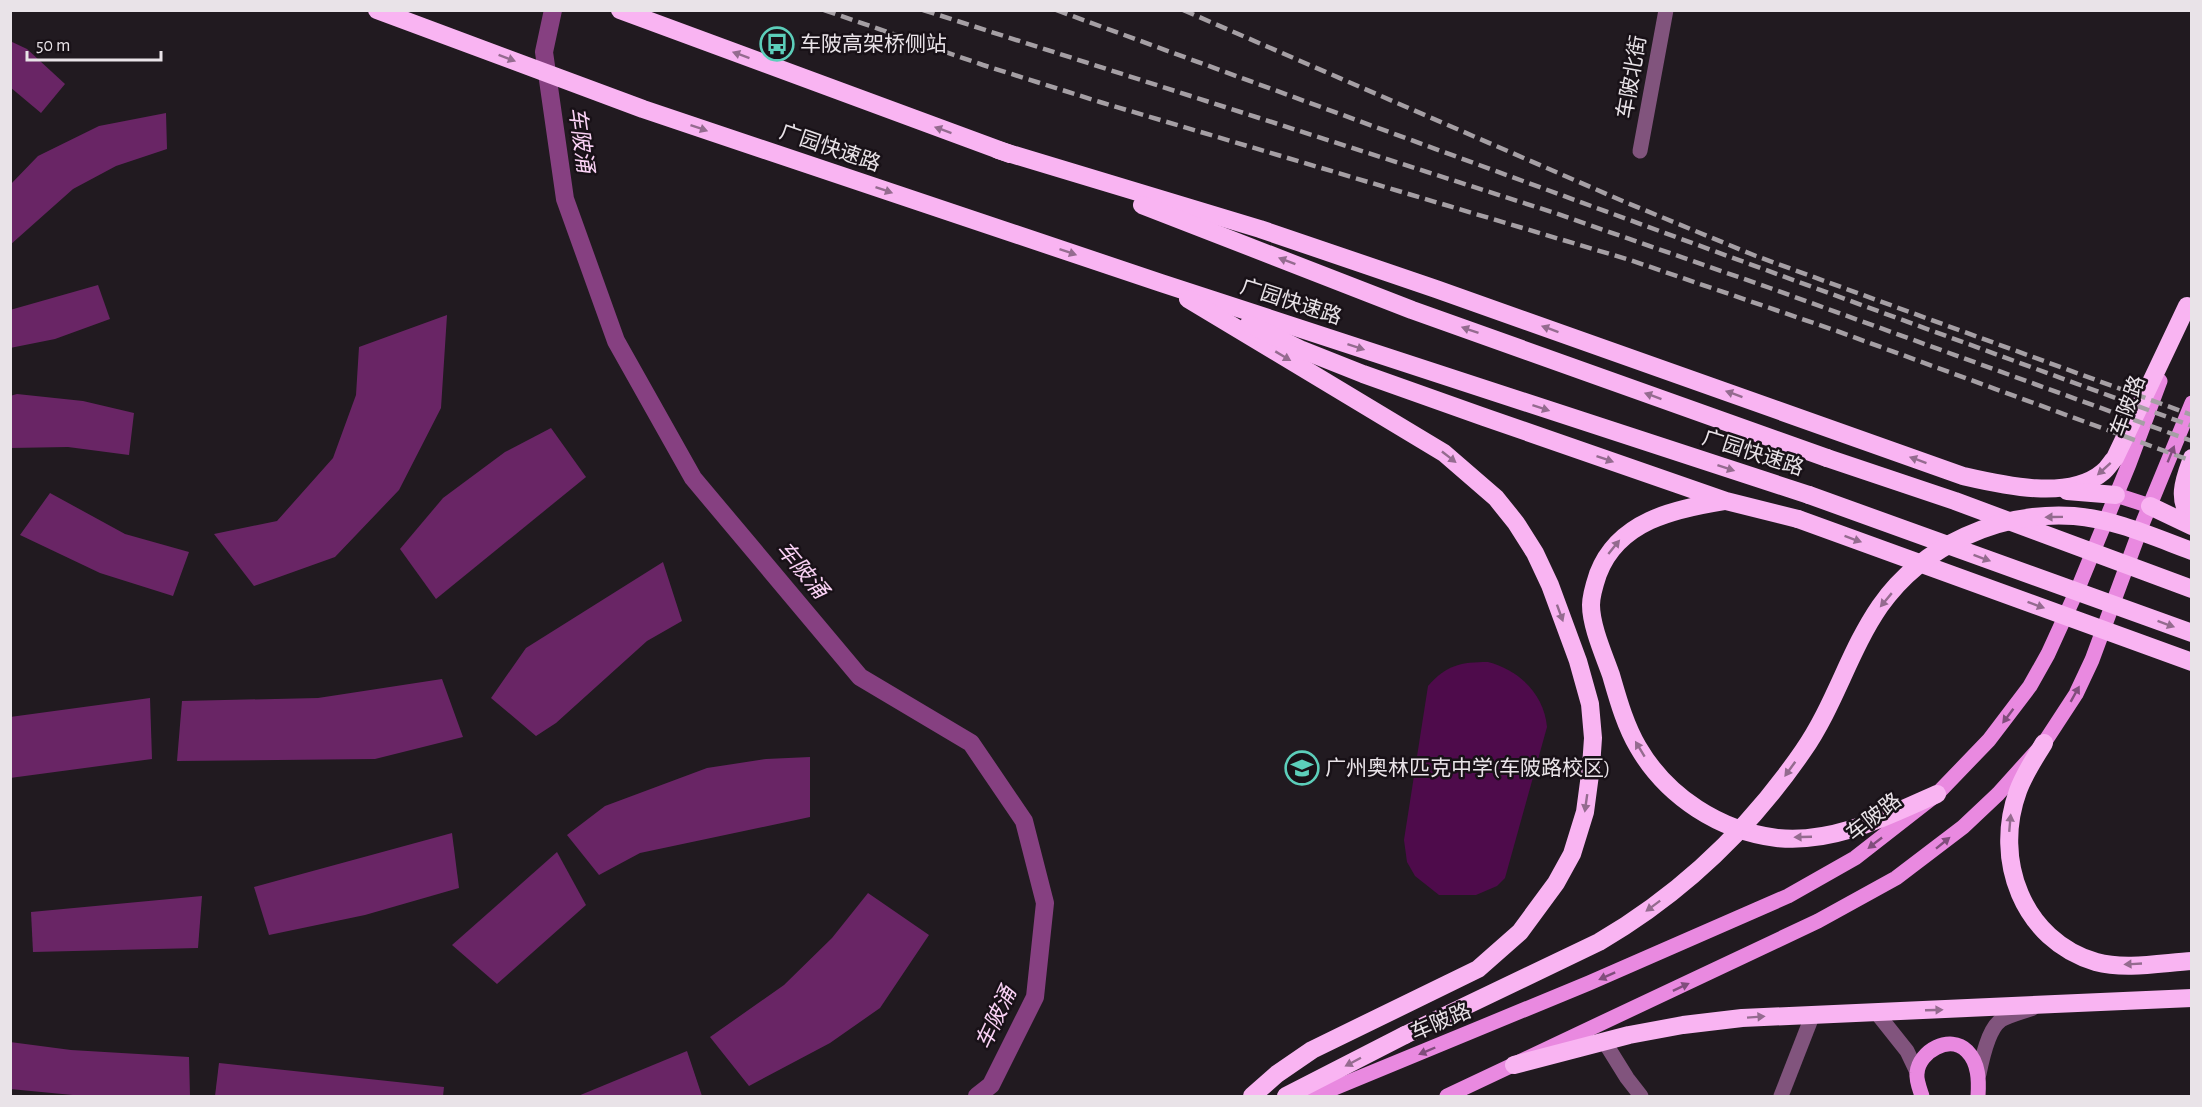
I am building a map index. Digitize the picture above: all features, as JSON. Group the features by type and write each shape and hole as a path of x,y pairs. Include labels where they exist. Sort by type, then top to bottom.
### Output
{"highway":[{"name":"广园快速路","path":"377,10 643,109 1161,283 1809,495 2192,633"},
{"name":"广园快速路","path":"620,10 998,150 1412,310 1954,501 2192,589"},
{"path":"998,150 1260,229 1446,292 1963,476 2003,485 2116,495"},
{"path":"1161,283 1300,348 1363,374 1726,501 1798,519 2192,662"},
{"path":"1161,283 1444,453 1496,498 1522,533 1550,585 1578,661 1590,704 1593,738 1585,812 1572,854 1556,884 1520,932 1478,969 1312,1050 1277,1074 1252,1096"},
{"path":"2035,488 2063,487 2083,483 2102,472 2115,458 2189,300"},
{"path":"2192,458 2183,486 2183,507 2192,520"},
{"path":"1726,501 1670,512 1638,525 1620,540 1603,561 1596,581 1591,605 1597,631 1628,725 1653,770 1688,803 1714,819 1750,832 1779,838 1837,834 1866,825 1937,794"},
{"path":"2150,506 2192,526"},
{"path":"1286,1096 1405,1035 1599,942 1649,909 1723,848 1761,807 1805,749 1881,605 1931,555 1993,525 2030,517 2075,516 2110,523 2192,551"},
{"path":"2044,743 2018,789 2012,812 2009,841 2010,866 2016,889 2036,922 2068,949 2095,962 2118,965 2192,961"},
{"path":"1514,1065 1604,1041 1683,1025 1742,1018 2192,998"}],"main road":[{"name":"车陂路","path":"1315,1096 1579,987 1788,896 1855,858 1937,794 1989,740 2030,686 2048,654 2130,464 2189,300"},
{"path":"1447,1096 1807,927 1896,878 1963,827 1998,794 2044,743 2076,694 2092,660 2192,403"},
{"path":"2116,495 2150,506"},
{"path":"1922,1096 1917,1072 1928,1051 1939,1046 1953,1044 1967,1051 1979,1074 1978,1096"}],"street":[{"name":"车陂北街","path":"1640,151 1666,10"},
{"path":"1979,1074 1984,1050 1998,1022 2036,1006"},
{"path":"1876,1012 1907,1051 1917,1072"},
{"path":"1781,1096 1813,1014"},
{"path":"1604,1041 1641,1096"}],"shaded area":[{"path":"1488,662 1510,671 1528,685 1541,704 1547,727 1505,878 1497,886 1476,895 1439,895 1415,876 1407,862 1404,840 1428,686 1441,673 1455,666"}],"building":[{"path":"10,41 27,49 65,84 41,113 10,87"},
{"path":"166,113 167,149 116,166 73,189 10,245 10,185 38,156 99,126"},
{"path":"98,285 110,319 55,339 10,348 10,310"},
{"path":"447,315 441,408 399,490 335,557 254,586 214,534 277,521 333,458 356,395 359,347"},
{"path":"17,394 83,401 134,413 129,455 68,447 10,448 10,396"},
{"path":"551,428 586,477 436,599 400,549 443,498 505,452"},
{"path":"50,493 125,534 189,552 173,596 100,573 20,535"},
{"path":"663,562 682,621 647,641 556,723 536,736 491,698 526,648"},
{"path":"442,679 463,737 375,759 177,761 182,701 318,698"},
{"path":"150,698 152,759 10,778 10,717"},
{"path":"810,757 810,817 640,853 599,875 567,835 605,806 707,768 766,759"},
{"path":"452,833 459,888 365,915 269,935 254,887"},
{"path":"557,852 586,905 497,984 452,945"},
{"path":"868,893 929,935 880,1008 830,1043 749,1086 710,1037 784,985 832,938"},
{"path":"202,896 198,948 33,952 31,912"},
{"path":"10,1042 71,1050 189,1057 190,1096 83,1096 10,1089"},
{"path":"687,1051 702,1096 578,1096"},
{"path":"219,1063 444,1087 443,1096 215,1096"}],"waterway":[{"name":"车陂涌","path":"553,10 544,52 565,199 616,341 693,478 860,677 971,743 1024,821 1045,903 1035,997 991,1085 977,1096"}],"railway":[{"path":"824,10 983,65 1100,102 1630,260 1837,331 2192,461"},
{"path":"923,10 1555,213 1770,288 2192,441"},
{"path":"1056,10 2192,426"},
{"path":"1183,10 1625,202 1756,256 2192,415"}],"place":[{"name":"车陂高架桥侧站","path":"777,44"},
{"name":"广州奥林匹克中学(车陂路校区)","path":"1302,768"}]}
